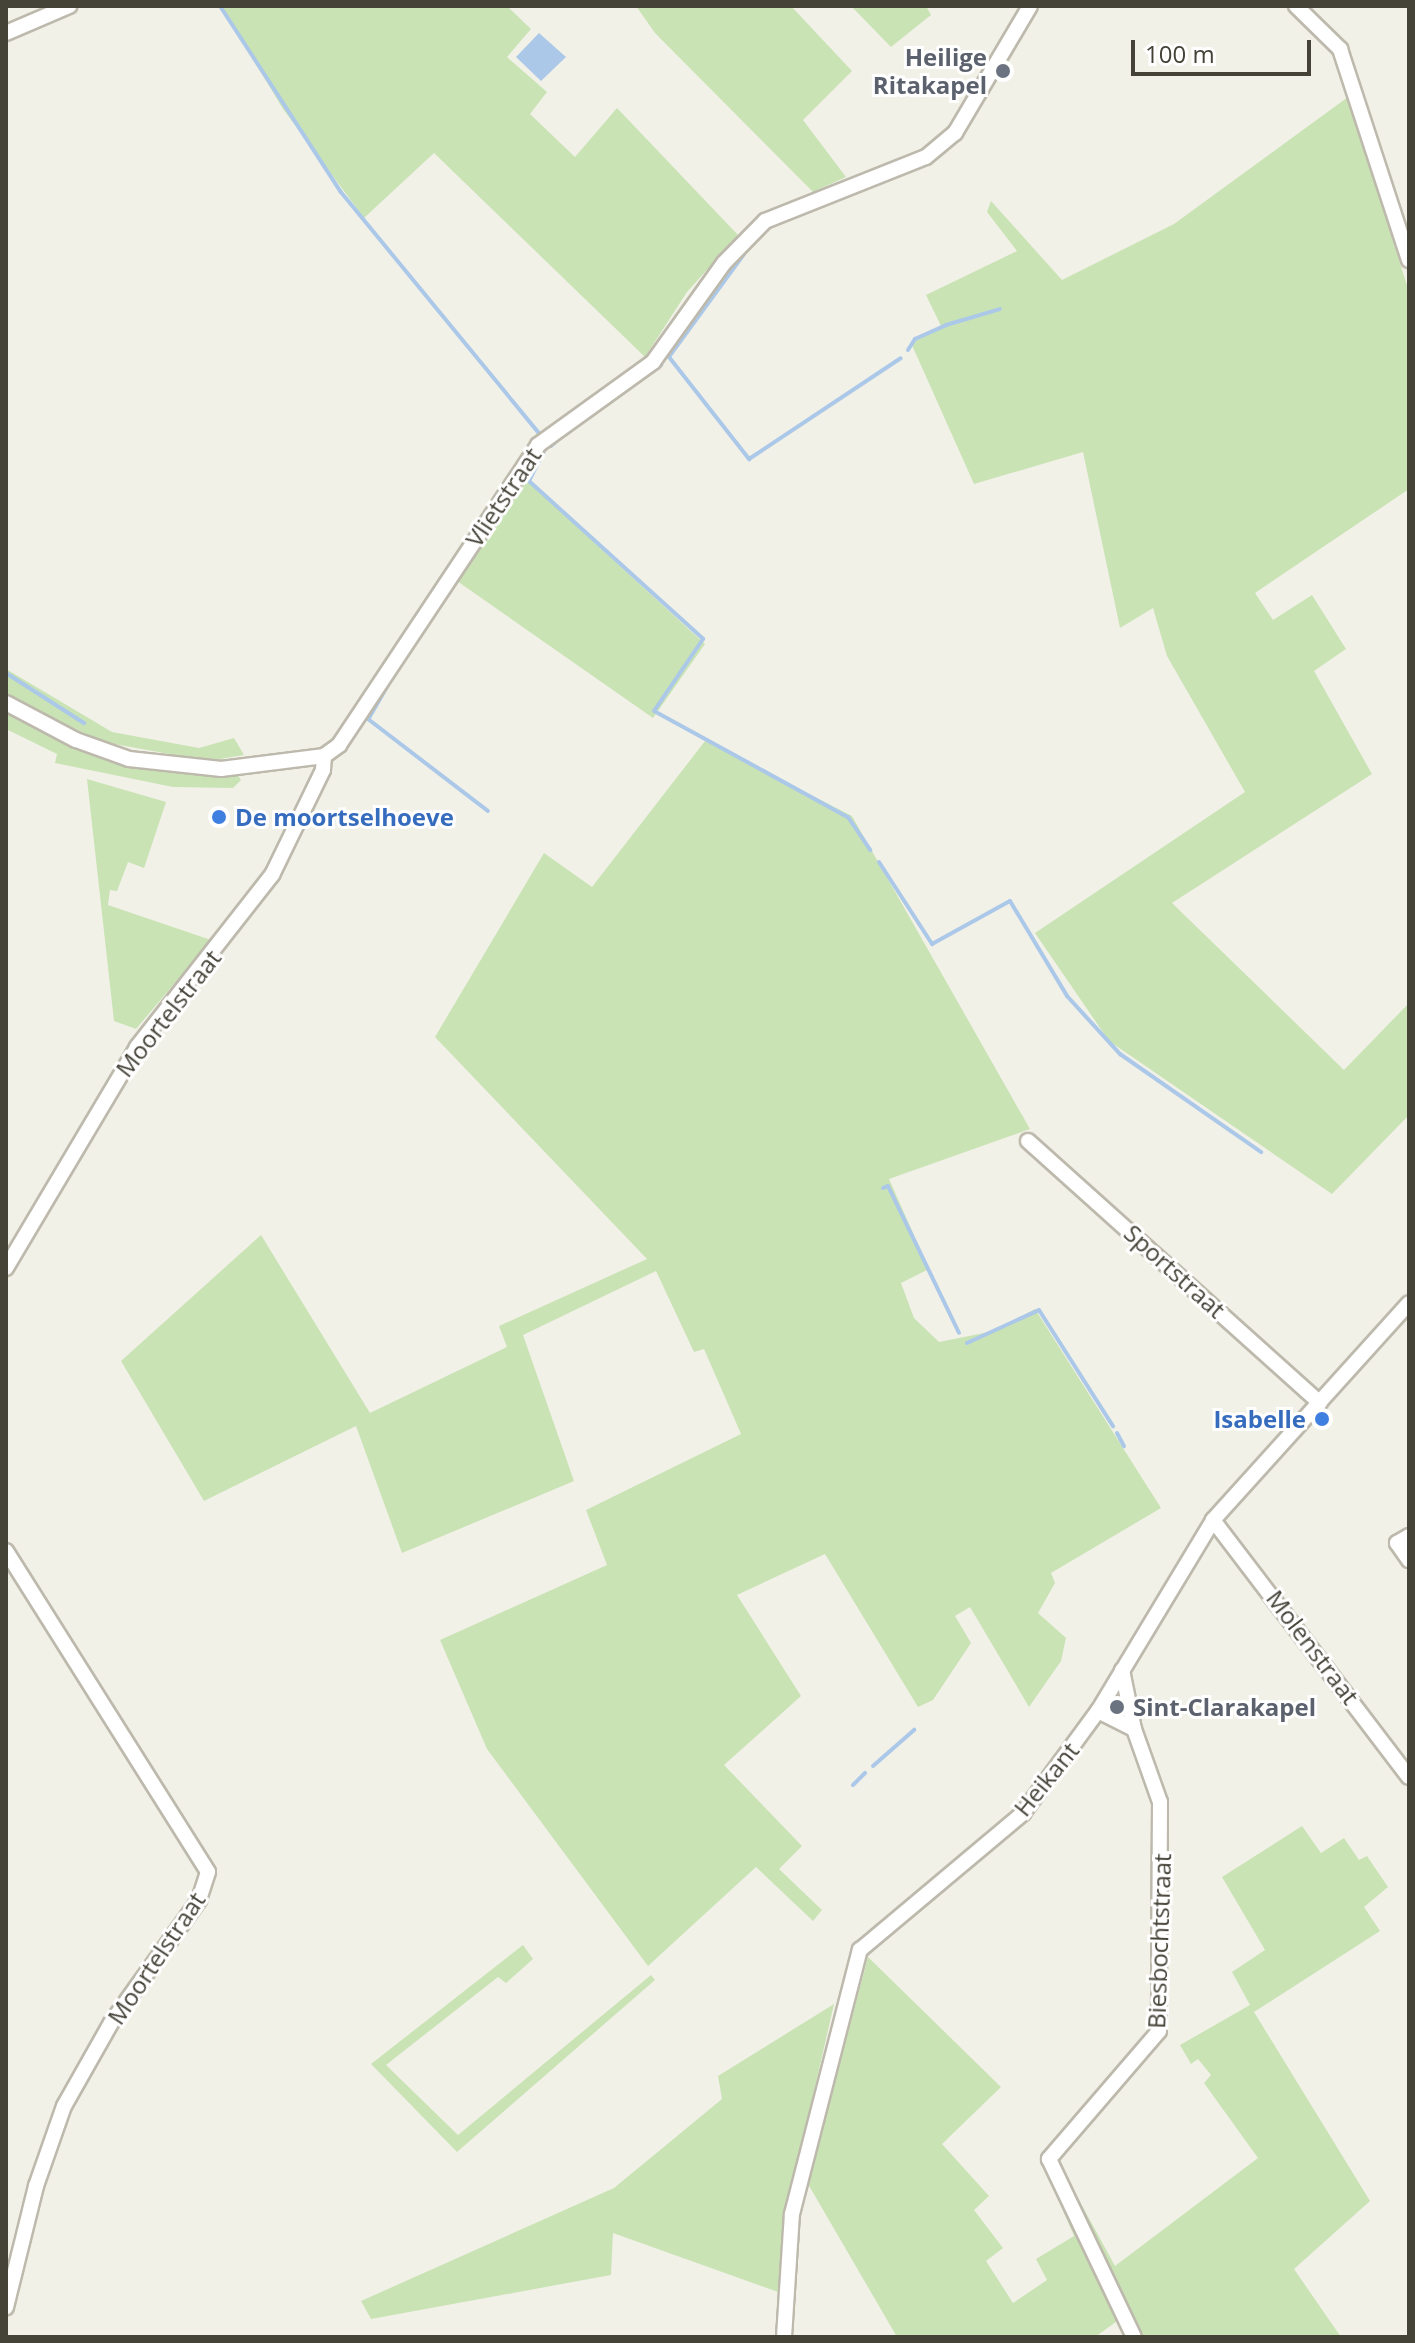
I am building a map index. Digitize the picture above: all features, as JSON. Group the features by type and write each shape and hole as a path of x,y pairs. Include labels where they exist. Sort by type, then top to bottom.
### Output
{"street":[{"path":"6,33 69,6"},
{"name":"Vlietstraat","path":"324,756 339,745 538,445 663,352 724,263 765,221 926,157 955,133 1030,6"},
{"path":"1296,6 1340,49 1409,260"},
{"path":"6,703 76,740 129,759 221,769 324,756"},
{"name":"Moortelstraat","path":"6,1268 137,1047 272,875 323,770 324,756"},
{"name":"Sportstraat","path":"1028,1141 1320,1403"},
{"name":"Heikant","path":"784,2337 792,2214 860,1950 1023,1813 1098,1711 1213,1520 1409,1303"},
{"name":"Molenstraat","path":"1213,1520 1409,1777"},
{"path":"1409,1536 1397,1543 1409,1560"},
{"name":"Moortelstraat","path":"6,1551 208,1872 199,1900 111,2023 64,2106 36,2186 6,2307"},
{"name":"Biesbochtstraat","path":"1122,1670 1134,1729 1160,1802 1159,2031 1049,2159 1134,2337"},
{"path":"1098,1711 1134,1729"}],"green space":[{"path":"221,6 507,6 531,29 507,57 547,92 530,114 575,157 617,108 738,235 687,292 645,357 434,153 364,218 283,109"},
{"path":"636,6 791,6 852,71 803,120 846,177 813,192 655,33"},
{"path":"851,6 926,6 931,15 891,47"},
{"path":"1348,97 1409,292 1409,489 1255,593 1273,620 1312,595 1346,649 1314,671 1372,774 1172,903 1344,1070 1409,1003 1409,1115 1332,1194 1109,1041 1035,933 1245,792 1167,656 1153,608 1120,628 1083,452 974,484 911,343 942,328 926,295 1017,251 987,212 991,201 1062,280 1174,224"},
{"path":"523,477 705,644 653,718 457,581"},
{"path":"6,669 112,732 199,748 234,738 244,755 208,761 103,742 6,696"},
{"path":"6,712 117,763 183,774 237,774 241,780 233,788 173,787 55,763 57,754 6,729"},
{"path":"705,741 852,816 1030,1129 889,1179 929,1269 901,1283 914,1318 939,1342 994,1331 1035,1309 1161,1508 1051,1573 1055,1583 1038,1613 1066,1638 1061,1661 1029,1707 970,1607 955,1616 971,1643 933,1700 918,1707 825,1554 737,1595 801,1696 724,1765 802,1846 779,1869 822,1910 813,1921 756,1867 648,1966 487,1749 440,1640 607,1565 586,1510 741,1434 704,1349 694,1352 656,1271 523,1335 574,1481 402,1553 356,1426 204,1501 121,1361 261,1235 370,1413 507,1347 499,1326 647,1259 435,1037 544,853 592,887"},
{"path":"87,779 166,802 144,868 128,862 117,891 110,890 108,905 211,940 136,1029 114,1021"},
{"path":"1302,1826 1321,1853 1344,1838 1359,1860 1367,1856 1388,1887 1364,1907 1380,1931 1254,2012 1370,2201 1294,2269 1341,2337 1140,2337 1127,2314 1095,2337 897,2337 808,2184 868,1957 1001,2087 942,2144 989,2196 974,2210 1003,2248 986,2261 1013,2303 1047,2280 1036,2259 1074,2236 1058,2199 1073,2189 1115,2266 1258,2158 1204,2083 1211,2075 1198,2059 1191,2064 1180,2045 1250,2005 1232,1972 1265,1950 1222,1877"},
{"path":"523,1945 533,1959 506,1983 498,1977 386,2065 458,2135 651,1975 655,1980 457,2152 371,2064"},
{"path":"834,2004 785,2218 781,2293 613,2233 611,2275 371,2319 361,2301 614,2188 722,2099 718,2076"}],"water":[{"path":"539,33 566,57 541,81 516,57"}],"waterway":[{"path":"220,6 340,191 539,433"},
{"path":"744,254 669,357 749,459 901,358"},
{"path":"908,350 915,339 946,325 1000,309"},
{"path":"650,373 661,365"},
{"path":"551,446 564,434"},
{"path":"548,443 529,481 703,639 654,711 848,817 870,850"},
{"path":"6,673 84,723"},
{"path":"388,685 368,719 488,811"},
{"path":"879,862 932,944 1010,901 1067,996 1120,1054 1261,1152"},
{"path":"883,1188 888,1186 959,1333"},
{"path":"967,1343 1039,1310 1113,1426"},
{"path":"1117,1433 1124,1446"},
{"path":"873,1766 914,1730"},
{"path":"853,1785 865,1773"}],"place":[{"name":"Heilige Ritakapel","path":"1003,71"},
{"name":"De moortselhoeve","path":"219,817"},
{"name":"Isabelle","path":"1322,1419"},
{"name":"Sint-Clarakapel","path":"1117,1707"}]}
